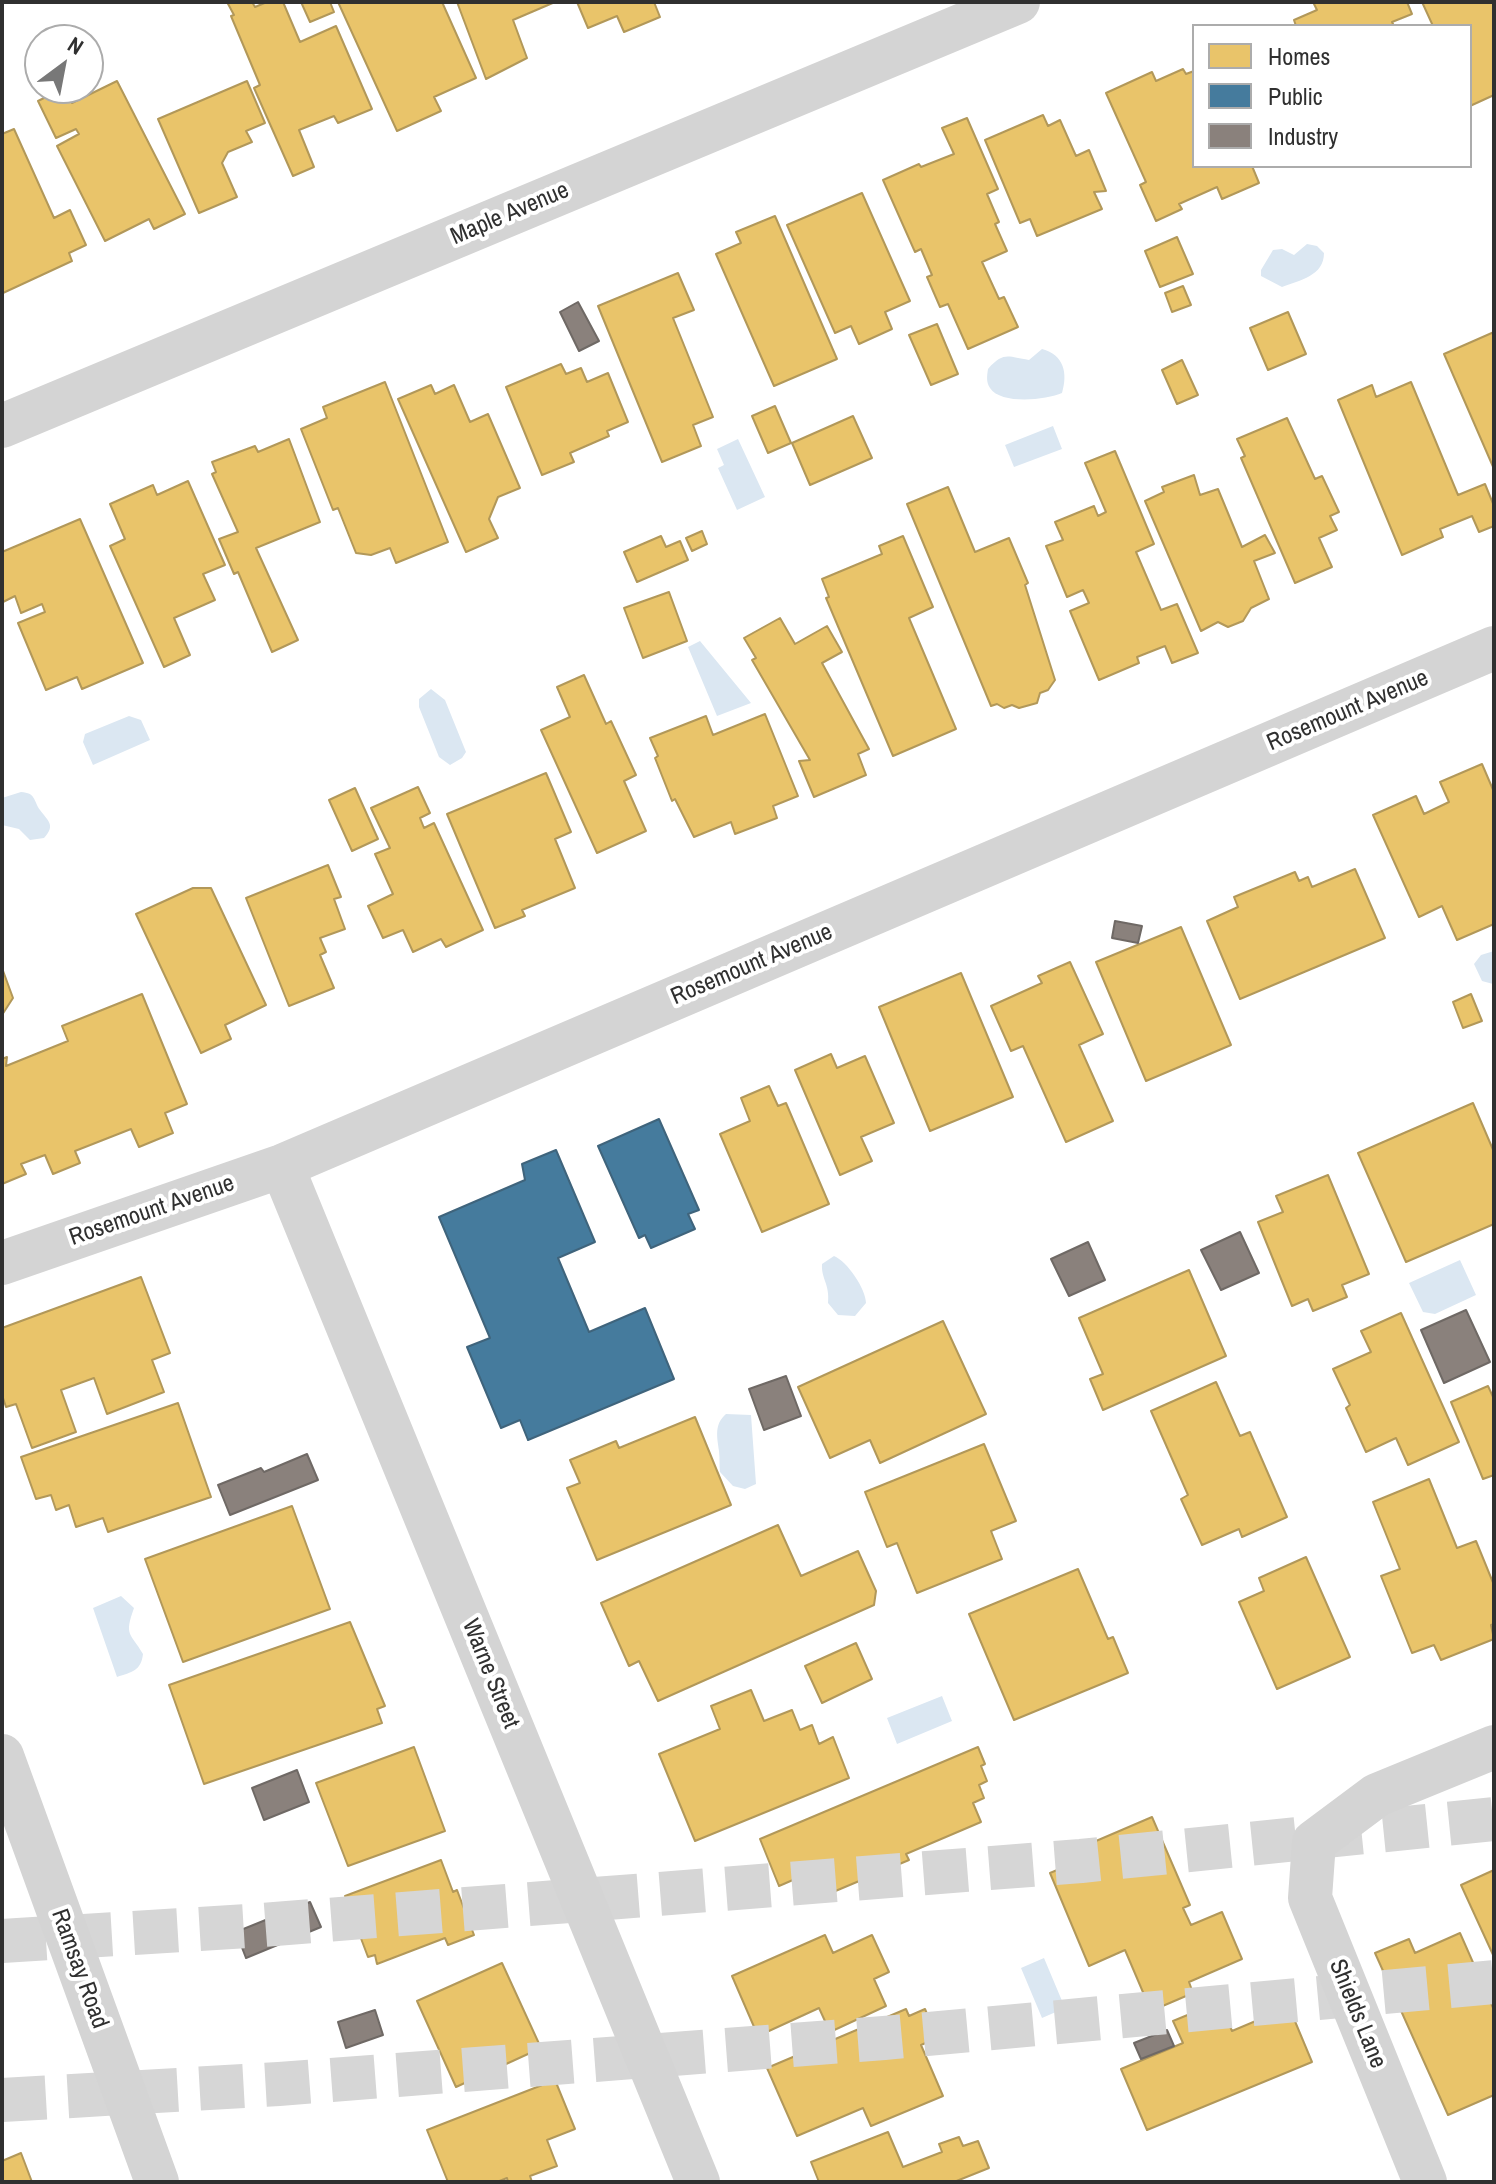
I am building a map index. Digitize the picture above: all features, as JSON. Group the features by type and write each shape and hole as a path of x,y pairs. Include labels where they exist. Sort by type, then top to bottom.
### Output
{"street":[{"name":"Maple Avenue","path":"2,426 1018,2"},
{"name":"Rosemount Avenue","path":"2,1263 282,1166 1494,648"},
{"name":"Warne Street","path":"282,1166 698,2182"},
{"name":"Shields Lane","path":"1425,2182 1310,1898 1314,1842 1377,1795 1494,1747"},
{"name":"Ramsay Road","path":"2,1756 157,2182"}],"shaded area":[{"path":"1307,244 1317,246 1324,253 1320,267 1310,276 1282,287 1261,276 1261,270 1273,250 1282,249 1294,255"},
{"path":"1042,349 1060,360 1064,372 1062,393 1046,398 1013,399 990,388 988,369 998,360 1007,357 1029,360"},
{"path":"1053,426 1062,449 1014,467 1005,445"},
{"path":"738,439 765,497 737,510 718,468 724,465 717,449"},
{"path":"700,641 751,703 717,716 688,647"},
{"path":"431,689 445,700 466,752 450,765 439,757 419,707 419,699"},
{"path":"129,716 141,720 150,740 93,765 83,742 85,734"},
{"path":"21,792 32,795 50,823 50,830 44,838 30,840 19,829 2,825 2,798"},
{"path":"1494,951 1493,984 1482,981 1474,964 1481,955"},
{"path":"834,1256 850,1269 863,1290 866,1303 855,1316 838,1315 828,1303 822,1264"},
{"path":"1460,1260 1476,1295 1435,1314 1423,1312 1409,1283"},
{"path":"726,1414 751,1415 756,1484 745,1489 733,1486 720,1472 717,1431"},
{"path":"121,1596 134,1608 129,1629 143,1654 138,1667 117,1677 93,1608"},
{"path":"942,1696 952,1721 897,1744 887,1718"},
{"path":"1044,1958 1065,2008 1042,2018 1021,1968"}],"building: Homes":[{"path":"227,2 252,2 255,7 267,2 283,2 300,42 336,26 372,109 338,123 334,116 299,130 314,167 293,176 254,88 260,85"},
{"path":"301,2 330,2 334,12 310,22"},
{"path":"338,2 442,2 476,78 434,97 441,111 397,131"},
{"path":"457,2 555,2 513,20 527,58 486,79"},
{"path":"577,2 654,2 660,17 624,32 617,16 588,28"},
{"path":"1313,2 1407,2 1412,14 1393,24 1295,24 1294,20 1317,10"},
{"path":"1422,2 1494,2 1494,95 1472,105 1472,24 1432,24"},
{"path":"1183,69 1186,74 1192,72 1192,168 1253,168 1259,183 1222,199 1217,187 1179,204 1182,209 1156,221 1140,185 1146,182 1106,93 1152,72 1156,81"},
{"path":"117,81 185,214 154,229 149,219 105,241 57,146 79,134 76,129 56,138 39,104 104,104 104,87"},
{"path":"247,81 265,123 246,131 252,142 228,152 222,163 237,197 199,213 158,119"},
{"path":"1043,115 1048,126 1060,120 1076,156 1089,150 1106,191 1094,192 1102,209 1037,236 1030,219 1020,223 985,140"},
{"path":"967,118 998,189 987,194 1007,251 982,262 999,299 1004,297 1018,327 968,349 948,304 940,307 927,277 932,275 921,249 915,252 883,180 919,164 921,167 954,154 942,128"},
{"path":"14,129 54,218 70,210 86,245 69,253 72,261 3,293 2,134"},
{"path":"862,193 910,301 885,312 892,329 859,344 851,326 835,333 787,225"},
{"path":"775,216 837,359 774,386 716,254 741,243 736,232"},
{"path":"1177,237 1193,274 1160,287 1145,251"},
{"path":"678,273 694,310 673,318 713,417 693,425 701,446 662,462 598,306"},
{"path":"1183,286 1191,305 1172,312 1165,293"},
{"path":"1288,312 1306,354 1268,370 1250,328"},
{"path":"937,324 958,374 931,385 909,335"},
{"path":"1494,332 1494,469 1444,354"},
{"path":"1182,360 1198,395 1177,404 1162,370"},
{"path":"561,364 566,374 581,368 587,382 608,373 628,422 607,431 609,436 570,453 574,462 542,475 506,387"},
{"path":"385,382 448,542 396,563 390,548 371,555 356,553 338,508 333,510 301,429 327,418 323,407"},
{"path":"1411,382 1458,495 1485,484 1494,506 1494,526 1479,532 1472,516 1440,529 1443,537 1402,555 1338,400 1372,385 1376,397"},
{"path":"431,385 435,394 454,385 470,422 488,414 520,488 498,497 489,519 498,538 466,552 398,399"},
{"path":"775,406 791,443 768,453 752,416"},
{"path":"853,416 872,458 810,485 792,443"},
{"path":"1287,418 1315,479 1322,476 1339,512 1330,516 1337,530 1319,538 1332,567 1295,583 1241,458 1245,456 1237,439"},
{"path":"289,439 320,522 256,548 298,640 272,652 238,572 234,574 219,539 238,532 212,474 216,472 212,462 255,446 258,452"},
{"path":"1115,451 1154,544 1136,552 1161,610 1177,604 1198,653 1172,663 1165,646 1137,657 1139,663 1099,680 1070,611 1089,603 1083,590 1067,597 1046,546 1063,540 1055,522 1094,506 1098,516 1106,512 1085,463"},
{"path":"1194,475 1200,495 1218,489 1242,547 1265,535 1275,553 1254,561 1269,599 1251,608 1243,621 1228,627 1218,622 1201,631 1145,501 1164,492 1162,487"},
{"path":"188,481 225,565 203,574 215,600 174,618 190,655 164,667 110,546 125,539 110,504 153,485 157,495"},
{"path":"948,487 975,552 1009,538 1028,583 1025,585 1055,680 1048,690 1040,693 1037,703 1019,708 1012,705 1004,708 997,704 991,706 907,504"},
{"path":"80,519 143,663 82,689 77,677 46,690 18,623 45,612 42,604 21,613 15,596 3,602 2,552"},
{"path":"702,531 707,544 692,551 686,538"},
{"path":"661,536 666,547 680,541 688,560 637,582 624,552"},
{"path":"903,536 933,607 909,618 956,729 893,756 826,598 829,597 822,579 882,554 879,546"},
{"path":"669,592 687,641 643,658 624,608"},
{"path":"780,618 795,644 827,626 842,652 822,663 869,749 858,754 866,775 814,797 799,761 810,760 752,660 756,658 744,638"},
{"path":"584,675 606,724 611,721 636,775 624,781 646,831 597,853 541,730 570,717 557,687"},
{"path":"765,714 798,796 773,806 777,818 735,834 731,822 694,837 675,799 672,801 650,738 706,716 713,735"},
{"path":"1482,764 1494,792 1494,924 1457,940 1442,906 1419,917 1373,815 1416,796 1424,814 1449,802 1440,782"},
{"path":"546,773 571,832 555,839 575,888 522,910 525,916 495,928 447,814"},
{"path":"418,787 430,813 420,818 424,828 434,823 483,930 446,947 441,939 413,952 403,930 383,938 368,906 393,894 375,854 390,848 371,808"},
{"path":"355,788 378,839 352,851 329,800"},
{"path":"328,865 341,897 334,899 345,929 320,938 326,952 320,955 334,988 289,1006 246,898"},
{"path":"1355,869 1385,938 1240,999 1207,921 1238,907 1234,897 1295,872 1299,881 1308,877 1312,887"},
{"path":"193,888 211,888 266,1005 225,1025 231,1039 201,1053 136,914"},
{"path":"1181,927 1231,1045 1146,1081 1096,962"},
{"path":"1070,962 1103,1034 1079,1045 1113,1121 1066,1142 1023,1046 1011,1051 991,1006 1042,983 1038,976"},
{"path":"2,968 13,998 2,1015"},
{"path":"961,973 1013,1097 930,1131 879,1007"},
{"path":"142,994 187,1104 165,1113 173,1133 139,1147 131,1129 75,1151 80,1163 53,1174 45,1155 21,1164 26,1174 2,1184 2,1059 7,1057 6,1066 68,1041 62,1026"},
{"path":"1471,994 1482,1021 1463,1028 1453,1002"},
{"path":"831,1054 837,1068 865,1056 894,1123 861,1137 872,1161 840,1175 795,1070"},
{"path":"769,1086 778,1106 786,1103 829,1204 762,1232 720,1134 750,1121 741,1098"},
{"path":"1473,1103 1494,1152 1494,1224 1406,1262 1358,1153"},
{"path":"1328,1175 1369,1274 1342,1285 1347,1297 1313,1311 1308,1299 1292,1306 1258,1222 1283,1212 1276,1196"},
{"path":"1189,1270 1226,1356 1103,1410 1090,1379 1103,1374 1079,1318"},
{"path":"141,1277 170,1353 152,1360 164,1392 107,1414 94,1378 61,1390 76,1432 32,1448 16,1404 6,1407 2,1395 2,1328"},
{"path":"1401,1313 1459,1442 1408,1465 1396,1438 1366,1452 1346,1408 1350,1405 1333,1369 1371,1352 1361,1331"},
{"path":"943,1321 986,1414 880,1463 870,1440 830,1458 798,1387"},
{"path":"1216,1382 1240,1436 1250,1432 1287,1517 1242,1537 1239,1529 1202,1545 1181,1499 1188,1495 1151,1411"},
{"path":"1488,1386 1494,1399 1494,1475 1483,1479 1451,1402"},
{"path":"178,1403 211,1497 108,1532 103,1518 76,1527 69,1505 56,1510 51,1495 36,1499 21,1457"},
{"path":"695,1417 731,1505 597,1560 567,1488 580,1483 570,1460 616,1441 619,1448"},
{"path":"984,1444 1016,1521 991,1531 1002,1559 917,1593 897,1543 887,1547 865,1492"},
{"path":"1429,1479 1457,1548 1476,1541 1494,1585 1494,1624 1491,1625 1494,1639 1441,1660 1434,1645 1412,1653 1381,1576 1400,1569 1373,1502"},
{"path":"292,1506 330,1609 183,1662 145,1559"},
{"path":"778,1525 801,1576 858,1551 876,1591 874,1605 658,1701 639,1661 629,1666 601,1603"},
{"path":"1306,1557 1350,1657 1277,1689 1239,1602 1264,1591 1259,1578"},
{"path":"1078,1569 1108,1639 1113,1637 1128,1673 1014,1720 969,1614"},
{"path":"350,1622 385,1706 377,1709 382,1723 204,1784 169,1685"},
{"path":"856,1643 872,1679 822,1703 805,1666"},
{"path":"751,1690 764,1721 792,1710 800,1730 812,1725 819,1744 833,1737 849,1778 695,1841 659,1754 720,1729 711,1706"},
{"path":"414,1747 445,1831 348,1866 316,1783"},
{"path":"978,1747 985,1764 981,1766 987,1781 979,1785 984,1798 973,1803 981,1822 906,1854 909,1860 826,1895 816,1870 779,1886 760,1839"},
{"path":"1152,1817 1190,1905 1183,1908 1191,1925 1222,1912 1242,1959 1189,1982 1193,1993 1151,2011 1125,1950 1089,1966 1050,1873 1093,1855 1089,1844"},
{"path":"441,1860 453,1892 457,1890 474,1935 448,1945 445,1938 377,1964 375,1955 368,1957 345,1896"},
{"path":"1494,1870 1494,1957 1461,1885"},
{"path":"1460,1933 1494,2010 1494,2095 1448,2115 1375,1953 1409,1939 1415,1953"},
{"path":"825,1935 833,1953 872,1935 889,1972 874,1979 886,2006 830,2032 819,2008 758,2036 732,1976"},
{"path":"502,1963 541,2048 456,2087 417,2001"},
{"path":"1219,2002 1232,2031 1289,2007 1312,2062 1147,2130 1121,2069 1183,2043 1173,2021"},
{"path":"906,2009 909,2016 925,2009 937,2038 921,2045 943,2096 871,2126 863,2108 797,2136 767,2068"},
{"path":"555,2080 575,2129 547,2140 557,2166 530,2176 532,2182 508,2182 507,2178 497,2182 448,2182 427,2130"},
{"path":"888,2132 903,2167 942,2152 939,2144 959,2137 963,2146 978,2141 989,2168 954,2182 819,2182 811,2162"},
{"path":"21,2153 32,2182 2,2182 2,2161"}],"building: Public":[{"path":"659,1119 699,1210 688,1214 695,1229 651,1248 645,1235 639,1238 598,1146"},
{"path":"556,1150 595,1242 558,1258 589,1332 645,1308 674,1379 528,1440 520,1420 501,1428 467,1347 490,1338 439,1217 525,1180 522,1164"}],"building: Industry":[{"path":"578,302 599,341 579,351 560,312"},
{"path":"1115,921 1142,926 1138,943 1112,938"},
{"path":"1240,1232 1259,1273 1221,1290 1201,1250"},
{"path":"1088,1242 1105,1280 1069,1296 1051,1259"},
{"path":"1466,1310 1490,1362 1444,1383 1421,1330"},
{"path":"786,1376 801,1416 764,1430 749,1389"},
{"path":"307,1454 318,1480 230,1515 218,1485 261,1468 264,1472"},
{"path":"297,1770 309,1802 264,1820 252,1788"},
{"path":"310,1902 321,1927 246,1958 236,1932"},
{"path":"375,2010 383,2035 346,2048 338,2022"},
{"path":"1167,2030 1174,2046 1141,2059 1134,2043"}],"tunnel":[{"path":"2,1941 249,1926 1081,1861 1494,1819"},
{"path":"2,2100 279,2084 884,2038 1494,1982"}]}
